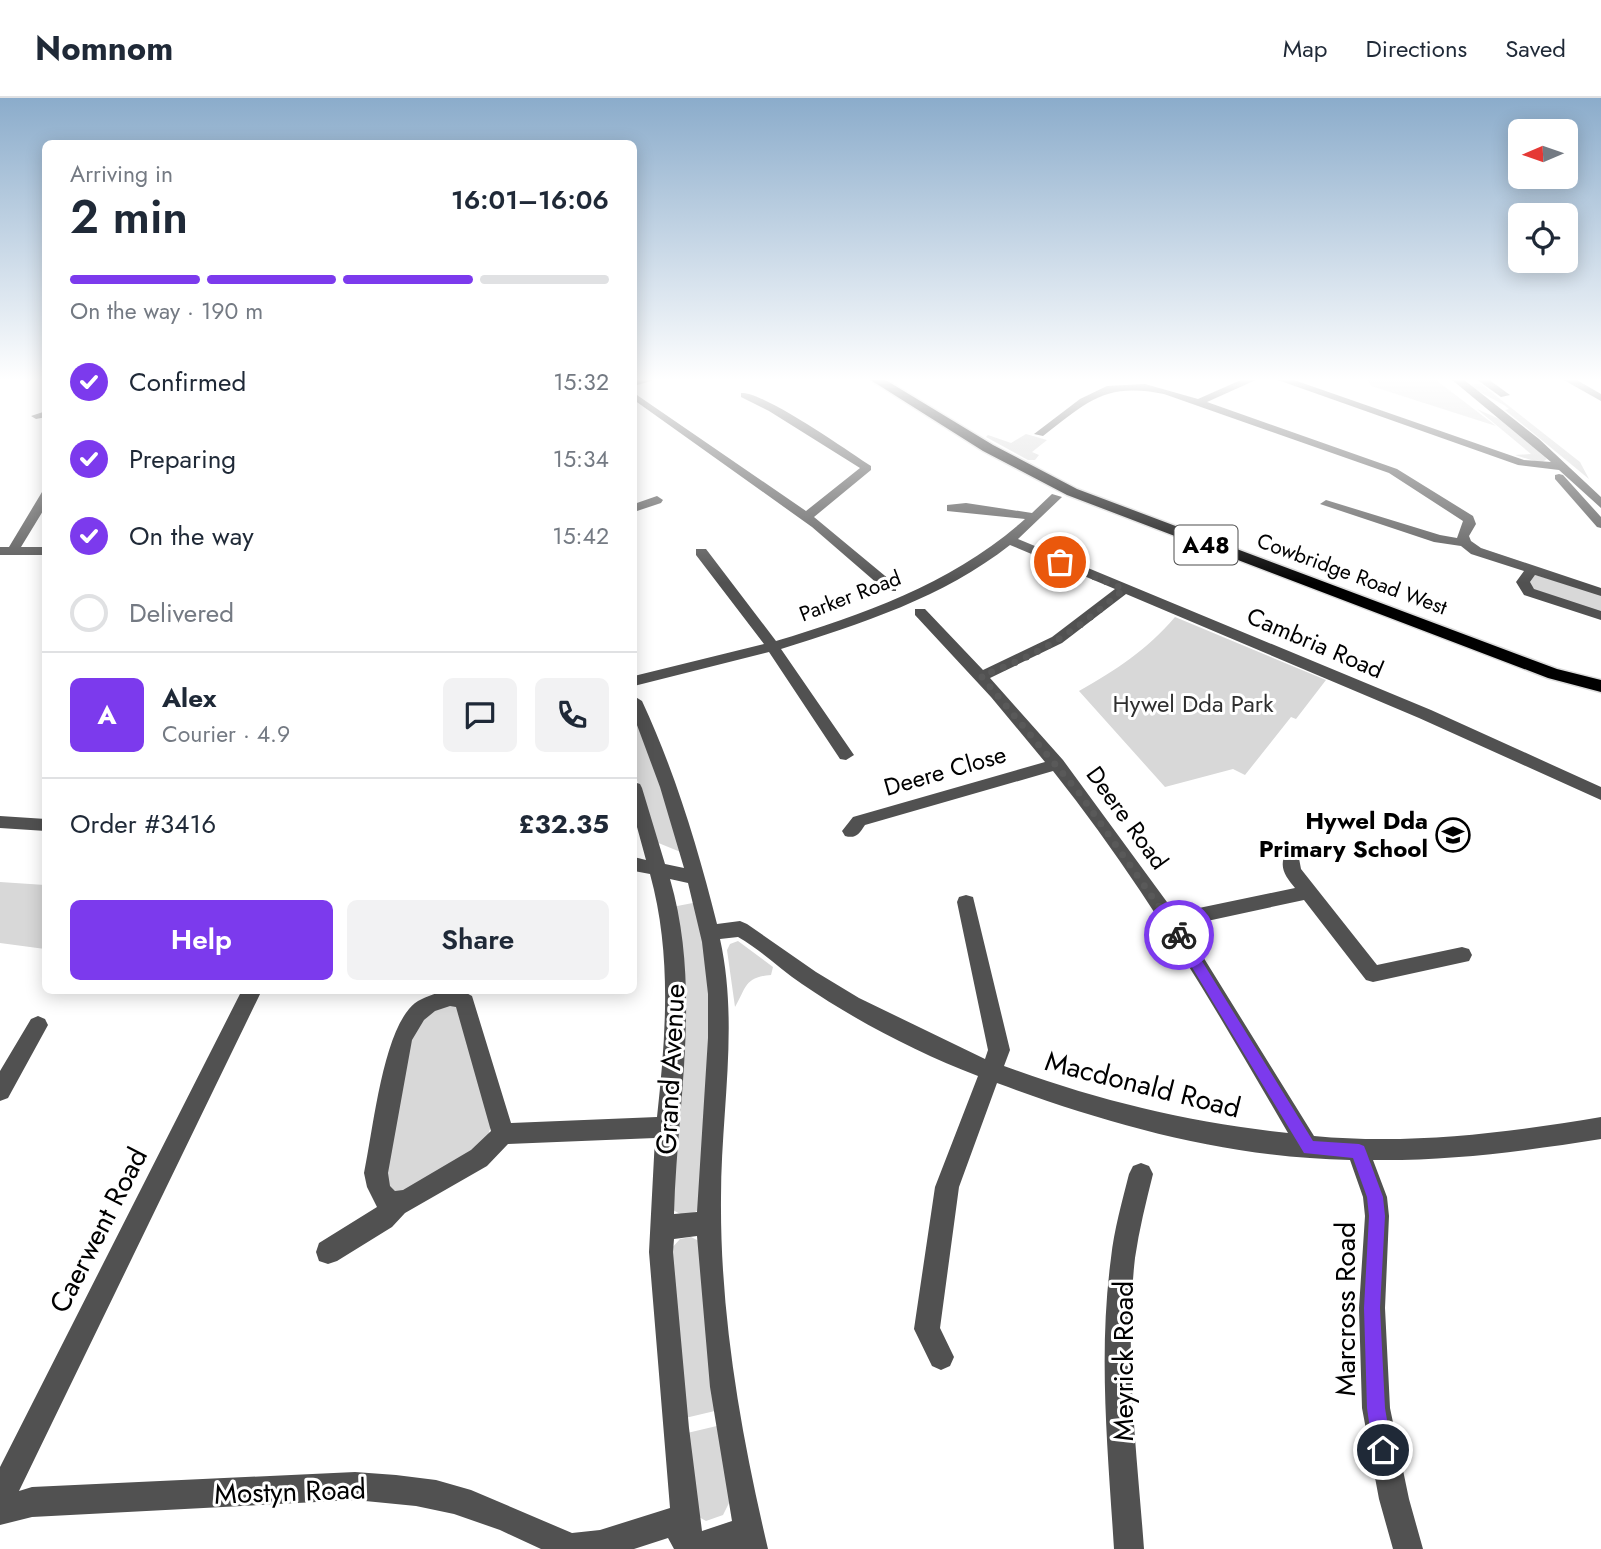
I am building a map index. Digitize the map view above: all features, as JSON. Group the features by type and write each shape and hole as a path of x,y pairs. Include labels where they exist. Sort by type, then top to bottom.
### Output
{"highway":[{"name":"Cowbridge Road West","path":"986,447 1080,496 1554,674 1601,697"},
{"name":"Cowbridge Road West","path":"1554,674 1575,677 1601,686"}],"street":[{"path":"706,447 806,517 891,588"},
{"path":"806,517 867,468 833,447"},
{"path":"1321,447 1407,478 1469,519 1470,524 1463,536 1465,543"},
{"path":"1477,447 1522,463 1564,467"},
{"path":"1541,447 1596,493 1601,503"},
{"path":"1549,467 1601,524"},
{"name":"Parker Road","path":"637,680 773,647 920,592 971,565 1009,540 1056,497"},
{"path":"637,507 657,500"},
{"path":"6,551 42,501"},
{"path":"1326,504 1438,539 1465,543 1476,551 1601,592"},
{"path":"951,508 966,507 1035,517"},
{"name":"Cambria Road","path":"1009,540 1401,703 1601,794"},
{"path":"6,551 42,551"},
{"path":"701,552 773,647 846,755"},
{"path":"1531,569 1523,582 1529,592 1601,616"},
{"path":"981,676 1055,643 1079,628 1124,589"},
{"name":"Deere Road","path":"920,612 981,676 1056,764 1112,837 1171,921 1309,1148"},
{"name":"Grand Avenue","path":"637,708 672,793 710,932 717,968 719,1011 709,1223 718,1345 727,1416 751,1540 689,1549 662,1276 667,1127 677,1030 677,995 671,929 659,870 637,798"},
{"name":"Deere Close","path":"851,831 859,821 1056,764"},
{"path":"0,822 42,825"},
{"path":"1292,858 1292,871 1373,974 1461,955"},
{"path":"637,865 696,878"},
{"path":"1171,921 1309,892"},
{"path":"941,1357 927,1329 942,1213 954,1164 999,1050 966,902"},
{"name":"Macdonald Road","path":"710,932 740,929 810,978 913,1037 1052,1095 1139,1120 1229,1138 1359,1151 1442,1150 1513,1144 1601,1128"},
{"name":"Caerwent Road","path":"0,1498 250,994"},
{"path":"396,1205 387,1201 381,1192 376,1173 402,1038 417,1014 440,999 459,998 465,1002 503,1134"},
{"path":"0,1091 38,1025"},
{"path":"328,1252 383,1219 396,1205 479,1158 503,1134 667,1127"},
{"name":"Marcross Road","path":"1359,1151 1375,1197 1377,1216 1372,1308 1376,1408 1383,1450 1408,1549"},
{"name":"Meyrick Road","path":"1129,1549 1118,1380 1118,1321 1123,1258 1141,1174"},
{"path":"662,1228 709,1223"},
{"name":"Mostyn Road","path":"0,1510 32,1502 355,1486 437,1495 476,1506 572,1549 600,1545 675,1521 689,1549"}],"green space":[{"path":"1004,447 1039,447 1032,452 1039,455 1035,460 1028,460"},
{"path":"1522,447 1533,447 1547,459 1541,463 1515,455 1531,454"},
{"path":"1550,447 1561,447 1580,462 1589,479"},
{"path":"1535,575 1601,594 1601,615 1539,594 1528,585"},
{"name":"Hywel Dda Park","path":"1175,617 1326,680 1296,719 1291,717 1245,775 1233,769 1165,787 1079,691 1130,658 1153,640"},
{"path":"637,721 654,760 683,853 656,842 637,781"},
{"path":"0,882 42,885 42,949 0,943"},
{"path":"698,902 711,967 703,1205 691,1214 683,1215 671,1208 672,907"},
{"path":"738,941 773,967 771,975 756,978 747,985 735,1007 727,950 730,944"},
{"path":"456,1004 492,1123 485,1144 407,1195 394,1195 384,1178 408,1039 432,1008"},
{"path":"691,1237 699,1241 719,1410 681,1419 671,1249 680,1239"},
{"path":"721,1425 732,1497 723,1515 706,1521 699,1517 683,1434"}],"way so far":[{"path":"1060,562 1124,589 1079,628 1022,660 981,676 1080,794 1146,884 1179,935"}],"place":[{"name":"Hywel Dda Primary School","path":"1453,835"}],"route":[{"path":"1179,935 1309,1148 1359,1151 1375,1197 1377,1216 1372,1308 1376,1408 1383,1450"}]}
